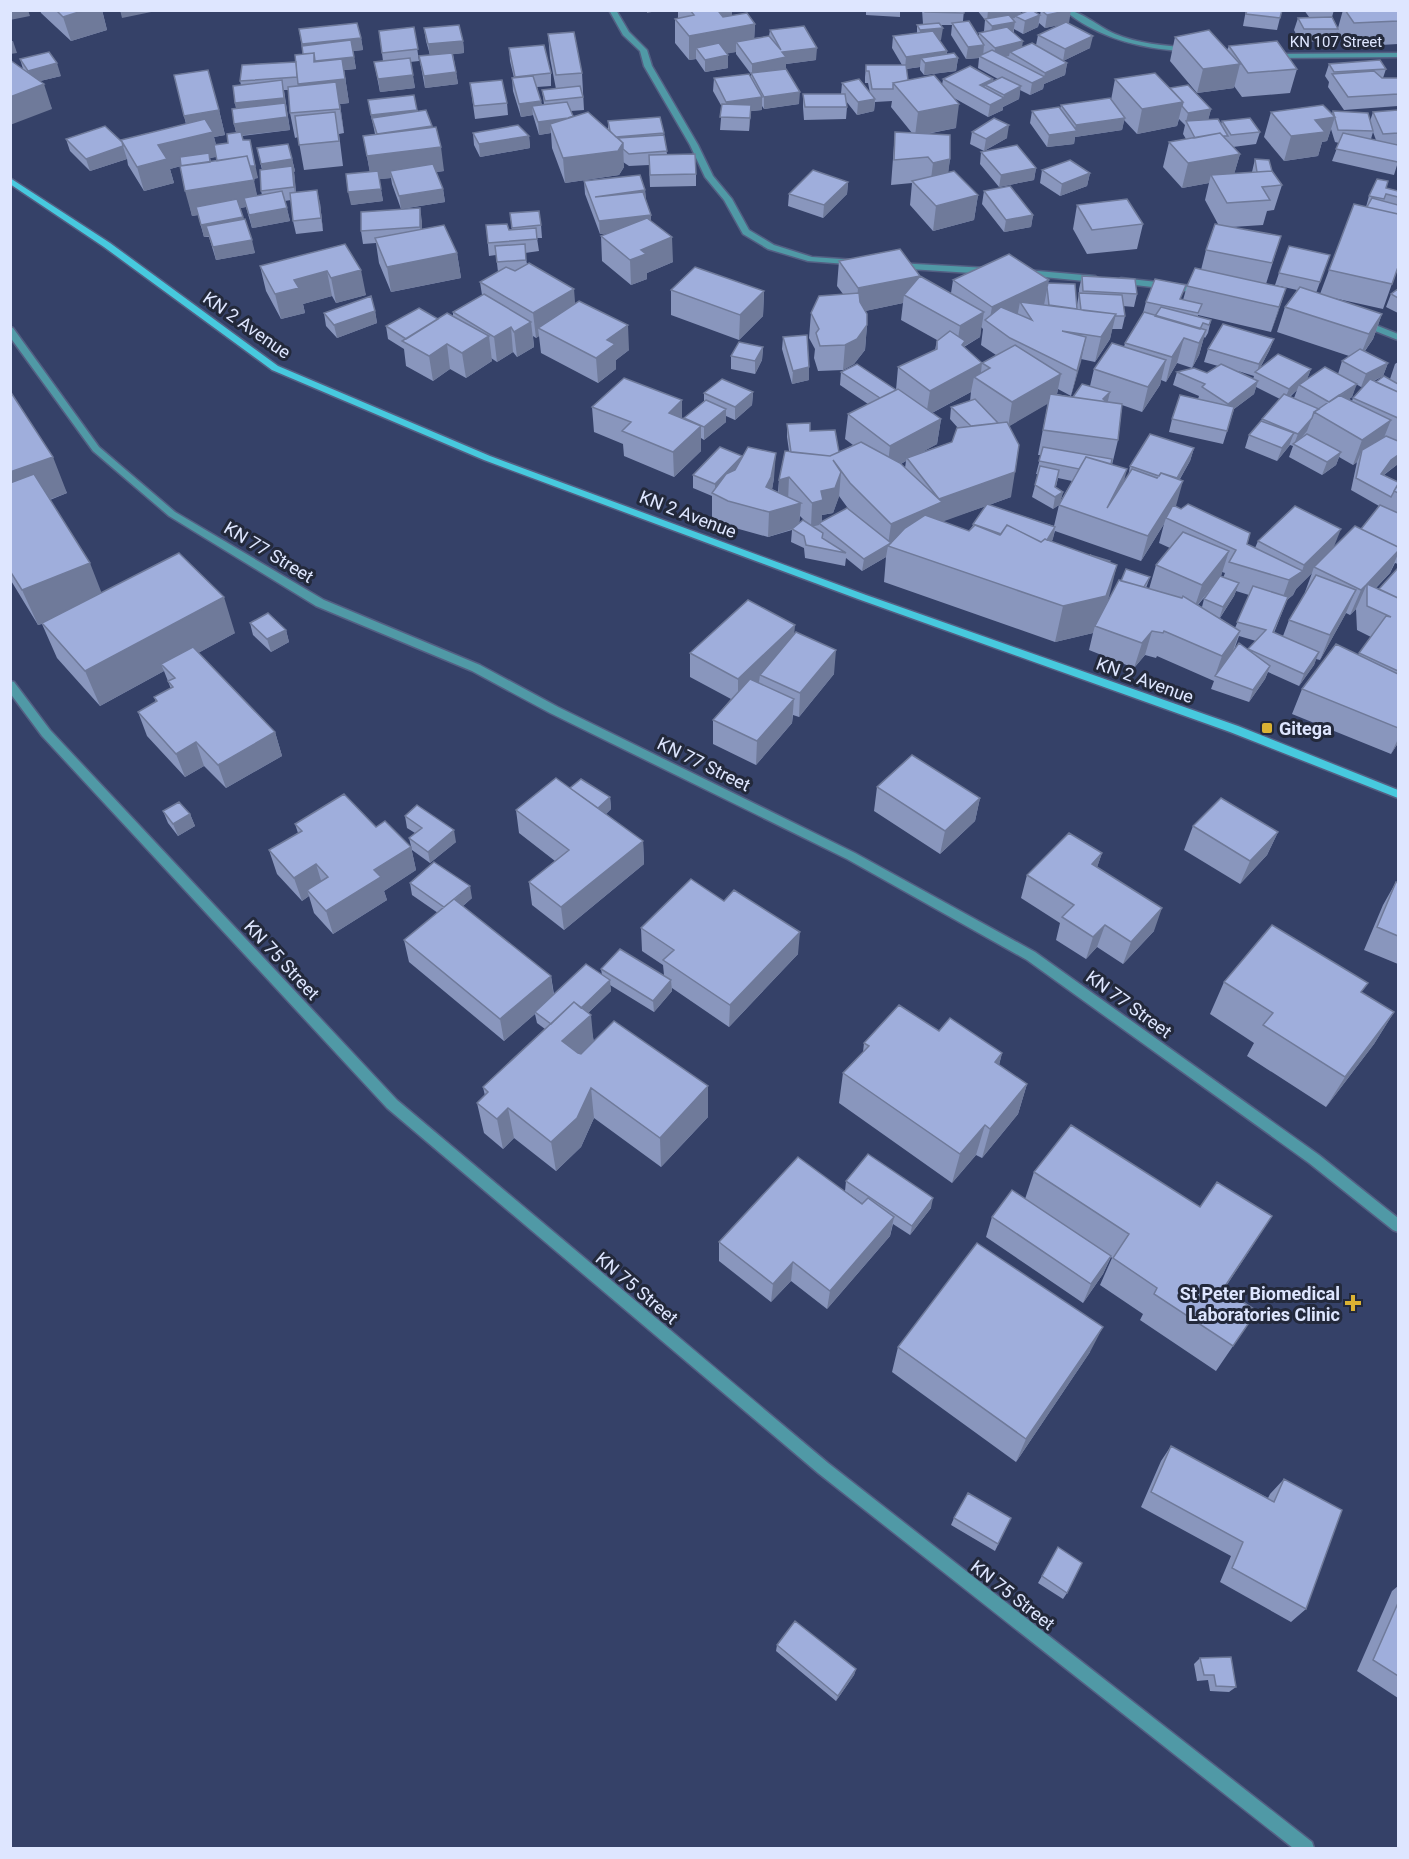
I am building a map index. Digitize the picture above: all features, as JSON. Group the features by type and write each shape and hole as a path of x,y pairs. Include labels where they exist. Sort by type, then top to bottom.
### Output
{"main road":[{"name":"KN 2 Avenue","path":"10,180 107,245 274,368 487,458 873,601 1234,729 1398,794"}],"street":[{"path":"612,10 626,33 643,50 648,66 694,145 709,177 728,199 746,232 771,247 811,259 864,264"},
{"path":"1067,10 1095,30 1115,39 1139,45 1195,51"},
{"name":"KN 107 Street","path":"1260,55 1398,56"},
{"path":"887,266 992,272"},
{"path":"1016,273 1209,291"},
{"path":"1354,320 1398,337"},
{"name":"KN 77 Street","path":"10,330 96,449 172,514 320,603 476,668 554,710 851,856 1021,950 1314,1159 1398,1226"},
{"name":"KN 75 Street","path":"10,685 46,733 392,1104 823,1468 1305,1848"}],"building":[{"path":"56,10 85,10 63,17"},
{"path":"690,10 726,10 719,12 723,17 747,13 755,24 689,36 675,19 694,15"},
{"path":"925,10 964,10 964,13 925,12"},
{"path":"1030,10 1040,15 1025,21 1015,16"},
{"path":"1041,10 1070,10 1047,15"},
{"path":"1247,10 1282,10 1280,18 1246,14"},
{"path":"1345,10 1398,10 1398,21 1354,23"},
{"path":"1009,15 1015,22 992,26 985,19"},
{"path":"1332,17 1338,29 1304,29 1298,18"},
{"path":"969,21 984,45 968,47 952,23"},
{"path":"1066,22 1093,36 1065,49 1038,35"},
{"path":"357,23 361,38 302,44 299,29"},
{"path":"939,23 943,28 920,30 917,25"},
{"path":"459,25 463,41 428,44 424,28"},
{"path":"804,26 817,48 782,52 786,57 752,64 736,42 769,36 781,50 770,30"},
{"path":"414,27 418,49 382,53 379,31"},
{"path":"1007,27 1023,41 995,48 979,33"},
{"path":"1209,30 1240,64 1203,69 1175,37"},
{"path":"933,31 947,51 906,57 893,36"},
{"path":"574,32 582,73 556,75 548,34"},
{"path":"351,40 354,57 315,61 314,53 303,54 302,46"},
{"path":"1277,41 1297,69 1248,73 1229,46"},
{"path":"719,43 728,55 705,60 696,48"},
{"path":"1032,43 1067,63 1045,73 1010,52"},
{"path":"544,45 551,73 515,77 509,48"},
{"path":"992,50 1045,77 1032,83 979,56"},
{"path":"49,52 57,63 28,71 20,59"},
{"path":"314,53 314,62 342,59 345,79 298,84 295,55"},
{"path":"452,53 456,72 424,76 419,56"},
{"path":"954,53 958,58 925,63 921,58"},
{"path":"410,58 413,75 378,79 374,62"},
{"path":"10,60 44,84 10,97"},
{"path":"1380,60 1386,69 1334,72 1329,64"},
{"path":"296,62 297,77 240,81 242,65"},
{"path":"866,65 906,65 908,80 893,83 893,89 872,89"},
{"path":"970,66 993,79 980,85 1004,98 990,105 943,79"},
{"path":"786,69 800,92 764,97 751,73"},
{"path":"208,70 219,110 184,116 174,75"},
{"path":"1374,71 1382,78 1398,78 1398,94 1348,97 1332,74"},
{"path":"1155,73 1183,102 1142,109 1115,79"},
{"path":"749,74 762,97 726,102 714,78"},
{"path":"934,75 959,104 918,112 893,83"},
{"path":"533,76 541,101 519,104 512,78"},
{"path":"1002,77 1021,86 1004,95 985,85"},
{"path":"859,79 875,99 858,102 842,83"},
{"path":"282,80 284,98 235,103 233,86"},
{"path":"502,80 507,103 474,106 470,83"},
{"path":"336,82 340,109 290,113 288,87"},
{"path":"1188,85 1211,109 1188,113 1182,106 1183,102 1170,88"},
{"path":"580,86 583,97 545,101 542,90"},
{"path":"803,94 845,94 847,107 805,107"},
{"path":"414,95 417,110 371,115 368,100"},
{"path":"1110,98 1125,118 1076,125 1061,105"},
{"path":"567,102 573,116 538,122 532,106"},
{"path":"285,103 287,117 234,124 232,109"},
{"path":"722,104 751,105 750,118 720,117"},
{"path":"1323,105 1335,117 1315,120 1325,132 1291,136 1271,112"},
{"path":"1059,107 1077,131 1049,135 1032,111"},
{"path":"426,110 432,126 377,134 372,118"},
{"path":"1398,110 1398,133 1383,134 1373,112"},
{"path":"1333,111 1368,113 1373,131 1338,130"},
{"path":"335,112 339,141 299,145 295,116"},
{"path":"588,112 623,143 618,151 563,158 550,124"},
{"path":"660,117 664,133 616,137 610,131 608,121"},
{"path":"994,118 1009,125 986,139 972,132"},
{"path":"1250,118 1260,132 1231,135 1222,121"},
{"path":"205,119 213,132 158,145 167,159 137,167 121,140"},
{"path":"1218,119 1228,136 1220,133 1195,138 1186,121"},
{"path":"518,125 529,136 479,144 473,133"},
{"path":"105,126 122,142 123,146 86,159 66,139"},
{"path":"436,127 441,147 367,156 363,136"},
{"path":"241,132 243,140 250,140 255,166 250,166 247,156 217,161 214,145 228,143 227,134"},
{"path":"895,132 950,135 950,159 933,163 928,157 894,160"},
{"path":"1220,133 1240,154 1188,163 1169,142"},
{"path":"1343,133 1398,145 1398,162 1336,149"},
{"path":"664,135 667,151 629,154 623,149 623,143 618,138"},
{"path":"288,144 292,159 261,164 257,148"},
{"path":"1017,145 1036,168 1001,175 981,152"},
{"path":"209,153 210,162 181,166 180,157"},
{"path":"695,154 696,174 650,175 649,155"},
{"path":"247,156 254,180 185,191 180,166"},
{"path":"1255,159 1269,160 1272,171 1257,172"},
{"path":"1070,160 1090,173 1062,184 1042,170"},
{"path":"433,164 443,189 399,196 390,171"},
{"path":"292,166 294,187 261,191 260,170"},
{"path":"813,170 848,182 824,205 789,194"},
{"path":"378,171 381,189 348,192 346,174"},
{"path":"954,171 978,195 936,206 912,181"},
{"path":"1272,171 1282,185 1262,187 1270,200 1227,203 1211,175"},
{"path":"640,175 645,190 595,197 643,192 651,215 599,221 584,181"},
{"path":"1377,179 1388,181 1386,188 1398,191 1398,197 1386,194 1384,199 1369,196"},
{"path":"1010,186 1033,215 1006,220 984,191"},
{"path":"317,190 321,218 293,221 290,193"},
{"path":"282,191 287,208 249,215 244,198"},
{"path":"1372,198 1398,205 1398,214 1367,207"},
{"path":"237,199 243,217 201,225 196,207"},
{"path":"1127,199 1143,224 1092,230 1077,205"},
{"path":"1354,204 1398,214 1398,267 1392,284 1329,270"},
{"path":"420,208 420,227 361,231 361,212"},
{"path":"539,211 541,225 512,228 510,213"},
{"path":"647,218 672,237 641,250 646,254 630,260 601,236"},
{"path":"245,219 252,240 213,247 206,226"},
{"path":"507,224 509,230 536,228 537,239 488,243 486,225"},
{"path":"1215,224 1281,236 1272,263 1206,250"},
{"path":"444,225 457,253 387,267 375,238"},
{"path":"345,244 361,270 331,278 327,271 294,280 299,288 275,294 260,266"},
{"path":"525,244 526,260 497,262 495,246"},
{"path":"1289,246 1330,255 1320,282 1279,273"},
{"path":"900,249 920,276 858,288 839,261"},
{"path":"1009,254 1049,280 992,307 953,280"},
{"path":"529,263 574,289 533,313 480,282 506,267 515,271"},
{"path":"695,267 764,291 740,315 671,290"},
{"path":"1195,268 1286,288 1279,307 1187,286"},
{"path":"920,276 984,312 960,326 904,295"},
{"path":"1082,276 1135,279 1137,294 1083,291"},
{"path":"1155,279 1186,285 1180,299 1202,304 1198,313 1146,302"},
{"path":"1048,283 1075,284 1077,309 1049,305"},
{"path":"1300,287 1382,314 1369,334 1285,307"},
{"path":"1398,289 1398,298 1391,294"},
{"path":"859,293 860,302 867,314 867,325 857,339 845,345 820,346 816,333 819,329 811,313 819,296"},
{"path":"1079,293 1122,295 1125,316 1081,310"},
{"path":"484,294 531,322 514,332 511,327 494,337 453,312"},
{"path":"371,296 375,311 334,325 324,313"},
{"path":"579,301 628,325 607,340 615,344 596,358 538,328"},
{"path":"1020,302 1116,314 1101,337 1062,331 1086,337 1077,371 1010,338 985,320 1001,307 1032,320"},
{"path":"1161,307 1211,320 1209,325 1203,323 1200,329 1155,316"},
{"path":"419,308 438,319 406,339 386,326"},
{"path":"1144,312 1206,330 1199,343 1184,338 1172,357 1125,343"},
{"path":"447,313 489,336 462,353 447,344 429,356 402,341"},
{"path":"1223,324 1274,339 1259,364 1208,349"},
{"path":"950,331 965,341 962,345 982,363 930,391 898,367 937,349 937,341"},
{"path":"807,335 809,367 793,371 783,337"},
{"path":"739,342 763,347 755,361 731,356"},
{"path":"1112,343 1166,360 1148,387 1094,369"},
{"path":"1015,345 1061,374 1012,402 974,377 990,368 982,363"},
{"path":"1360,349 1388,363 1366,374 1342,361"},
{"path":"1278,354 1311,369 1289,389 1255,372"},
{"path":"857,364 896,390 880,398 841,372"},
{"path":"1221,364 1258,381 1228,404 1202,387 1205,384 1177,372 1194,368 1207,373"},
{"path":"1325,367 1357,384 1329,402 1299,385"},
{"path":"1384,376 1398,384 1398,392 1376,382"},
{"path":"624,378 682,400 669,413 701,426 673,452 622,431 631,422 592,407"},
{"path":"722,379 753,392 735,407 704,393"},
{"path":"1370,379 1398,392 1398,418 1353,398"},
{"path":"1082,384 1110,392 1103,399 1107,402 1073,397"},
{"path":"898,389 941,419 890,446 848,414"},
{"path":"10,391 53,457 10,472"},
{"path":"1050,394 1122,404 1118,440 1043,430"},
{"path":"1284,394 1319,409 1314,412 1312,418 1298,434 1262,419"},
{"path":"1180,395 1234,407 1227,431 1172,419"},
{"path":"1339,395 1391,420 1362,440 1314,412"},
{"path":"975,399 998,423 971,426 951,407"},
{"path":"706,400 726,409 704,427 684,418"},
{"path":"1261,421 1294,433 1282,448 1249,435"},
{"path":"1007,422 1019,445 1015,472 939,499 907,458 952,442 957,428"},
{"path":"810,423 810,431 835,430 839,452 830,456 791,452 787,424"},
{"path":"1150,434 1194,448 1177,478 1161,473 1159,476 1130,466"},
{"path":"1307,434 1341,452 1327,462 1293,444"},
{"path":"1386,436 1398,441 1398,455 1391,460 1381,474 1398,482 1391,497 1356,478 1362,450"},
{"path":"861,442 900,463 942,502 891,524 850,483 833,460 841,472 835,488 821,491 823,500 812,503 789,477 779,480 785,451 830,456"},
{"path":"720,447 742,456 715,484 693,475"},
{"path":"748,447 776,453 771,477 766,487 801,503 769,512 728,501 712,493 726,474 735,470"},
{"path":"1043,447 1112,459 1111,464 1086,457 1079,469 1039,461"},
{"path":"1086,457 1127,469 1107,508 1132,469 1157,478 1161,473 1183,481 1148,536 1059,505"},
{"path":"1040,466 1059,470 1055,487 1063,492 1055,497 1035,485"},
{"path":"34,474 90,563 22,590 10,571 10,483"},
{"path":"987,504 1055,527 1047,540 1041,542 1007,525 1001,534 973,524"},
{"path":"1188,504 1250,533 1247,544 1303,571 1289,580 1229,562 1236,550 1166,518 1173,505 1181,509"},
{"path":"1380,505 1398,513 1398,547 1361,529"},
{"path":"1295,506 1341,529 1304,565 1258,541"},
{"path":"847,508 891,543 864,559 819,523"},
{"path":"925,515 969,531 975,525 1000,535 1007,525 1041,542 1045,539 1117,565 1106,596 1063,606 888,546 905,528"},
{"path":"803,520 823,533 822,538 846,553 806,545 804,536 792,529"},
{"path":"1355,526 1398,547 1398,551 1361,590 1314,567"},
{"path":"1183,532 1229,551 1202,585 1156,565"},
{"path":"179,553 224,597 85,671 42,623"},
{"path":"1398,568 1398,598 1379,589"},
{"path":"1126,569 1150,577 1144,587 1121,581"},
{"path":"1316,575 1356,590 1330,635 1289,620"},
{"path":"1220,576 1239,583 1223,607 1204,599"},
{"path":"1119,580 1182,598 1183,596 1240,631 1222,656 1164,631 1163,633 1152,631 1142,643 1095,626"},
{"path":"1367,584 1398,598 1398,671 1359,653 1386,616 1391,617 1367,606"},
{"path":"1253,586 1288,597 1273,632 1319,652 1304,674 1248,649 1266,630 1237,622"},
{"path":"748,600 795,625 738,679 690,653"},
{"path":"268,613 286,630 267,639 250,623"},
{"path":"796,632 836,650 800,693 760,675"},
{"path":"1239,643 1270,666 1253,690 1215,676"},
{"path":"1336,644 1398,674 1398,728 1302,689"},
{"path":"193,647 275,732 218,765 196,742 176,754 138,712 157,701 154,697 173,687 168,681 175,678 161,664"},
{"path":"750,679 794,699 757,741 713,720"},
{"path":"912,755 980,798 945,831 877,787"},
{"path":"556,778 643,841 561,907 529,882 569,850 516,810"},
{"path":"581,779 610,797 598,808 570,788"},
{"path":"344,794 376,827 385,821 411,847 374,870 381,877 326,911 307,890 328,877 316,864 294,878 269,850 302,831 295,824"},
{"path":"1221,798 1278,832 1250,861 1193,826"},
{"path":"179,802 190,814 173,824 163,811"},
{"path":"417,805 454,830 428,852 409,838 422,828 405,816"},
{"path":"1069,833 1102,853 1092,864 1162,908 1131,942 1105,925 1093,937 1062,917 1074,905 1027,875"},
{"path":"434,862 470,886 444,907 410,883"},
{"path":"691,879 724,901 734,890 800,932 730,1005 663,960 674,950 641,928"},
{"path":"1396,882 1398,883 1398,936 1377,927"},
{"path":"454,899 551,976 500,1019 404,940"},
{"path":"1272,925 1368,983 1361,992 1394,1012 1345,1077 1263,1025 1273,1013 1224,982"},
{"path":"620,949 671,980 653,1001 601,969"},
{"path":"586,964 610,980 581,1008 574,1002 551,1024 535,1012"},
{"path":"574,1002 591,1015 562,1041 578,1053 581,1054 614,1021 708,1086 660,1138 591,1088 577,1118 551,1142 508,1108 497,1119 477,1103 488,1092 483,1087"},
{"path":"899,1005 939,1031 950,1018 1002,1053 995,1062 1027,1084 990,1129 985,1125 960,1154 843,1073 869,1046 864,1043"},
{"path":"1071,1125 1200,1207 1217,1182 1272,1216 1223,1289 1257,1311 1233,1346 1154,1294 1157,1288 1113,1258 1129,1234 1034,1172"},
{"path":"868,1154 933,1198 912,1226 846,1181"},
{"path":"798,1157 862,1204 868,1198 894,1217 830,1291 793,1262 773,1284 719,1242"},
{"path":"1012,1190 1111,1256 1091,1284 992,1217"},
{"path":"977,1243 1103,1327 1026,1439 898,1347"},
{"path":"1171,1446 1274,1502 1284,1479 1342,1510 1306,1609 1232,1568 1243,1542 1151,1492"},
{"path":"968,1493 1011,1518 998,1544 954,1518"},
{"path":"1058,1547 1082,1563 1067,1593 1042,1576"},
{"path":"1398,1603 1398,1676 1373,1660"},
{"path":"795,1621 856,1669 838,1696 777,1645"},
{"path":"1231,1657 1236,1687 1216,1686 1214,1675 1204,1675 1200,1658"}],"place":[{"name":"Gitega","path":"1267,728"},
{"name":"St Peter Biomedical Laboratories Clinic","path":"1353,1303"}]}
